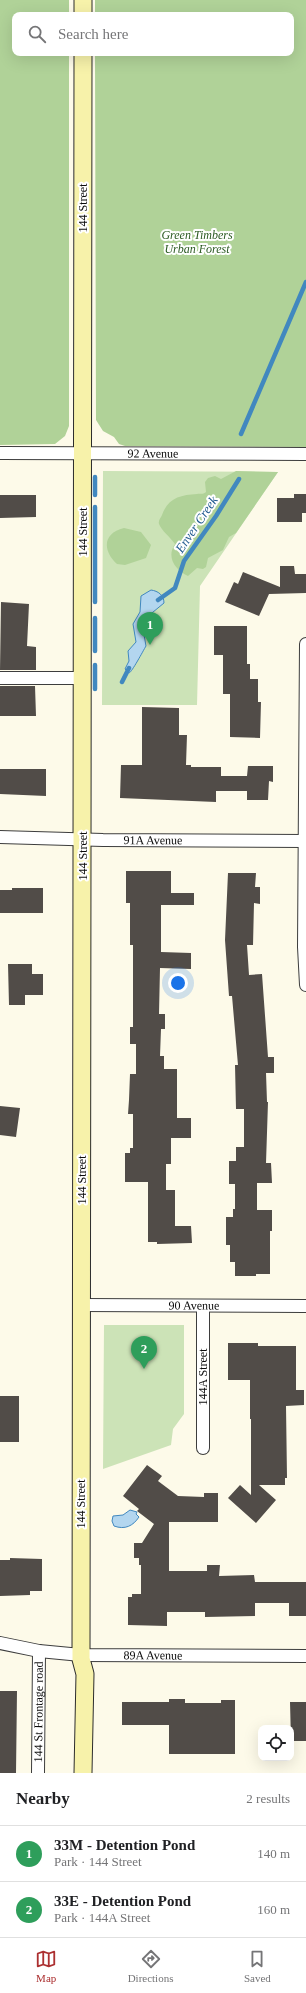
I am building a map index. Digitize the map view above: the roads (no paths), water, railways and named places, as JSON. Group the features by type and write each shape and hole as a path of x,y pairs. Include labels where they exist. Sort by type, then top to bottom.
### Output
{"main road":[{"path":"83,0 83,12"},
{"name":"144 Street","path":"83,56 81,1657 85,1674 84,1773"},
{"name":"144 Street","path":"74,1773 74,1679 81,1657"}],"street":[{"name":"92 Avenue","path":"0,453 306,454"},
{"path":"305,644 306,841 304,946 306,985"},
{"path":"0,678 83,678"},
{"name":"91A Avenue","path":"0,837 83,840 306,841"},
{"name":"90 Avenue","path":"82,1305 306,1306"},
{"name":"144A Street","path":"203,1306 203,1448"},
{"name":"89A Avenue","path":"0,1643 39,1651 81,1657 306,1656"},
{"name":"144 St Frontage road","path":"38,1773 39,1651"}],"water":[{"path":"151,590 160,594 164,603 147,617 143,629 146,646 129,673 125,669 129,661 128,651 136,642 133,624 140,612 141,596"},
{"path":"130,1510 137,1512 136,1514 139,1517 134,1523 122,1528 114,1526 112,1521 113,1516 123,1515"}],"waterway":[{"name":"Enver Creek","path":"241,434 306,282"},
{"path":"95,477 95,495"},
{"name":"Enver Creek","path":"158,600 175,588 184,561 216,516 239,479"},
{"path":"95,507 95,602"},
{"path":"95,618 95,651"},
{"path":"95,665 95,689"},
{"name":"Enver Creek","path":"122,682 129,668"}],"place":[{"name":"33M - Detention Pond","path":"150,645"},
{"name":"33E - Detention Pond","path":"144,1369"}],"park label":[{"name":"Green Timbers Urban Forest","path":"197,242"}]}
